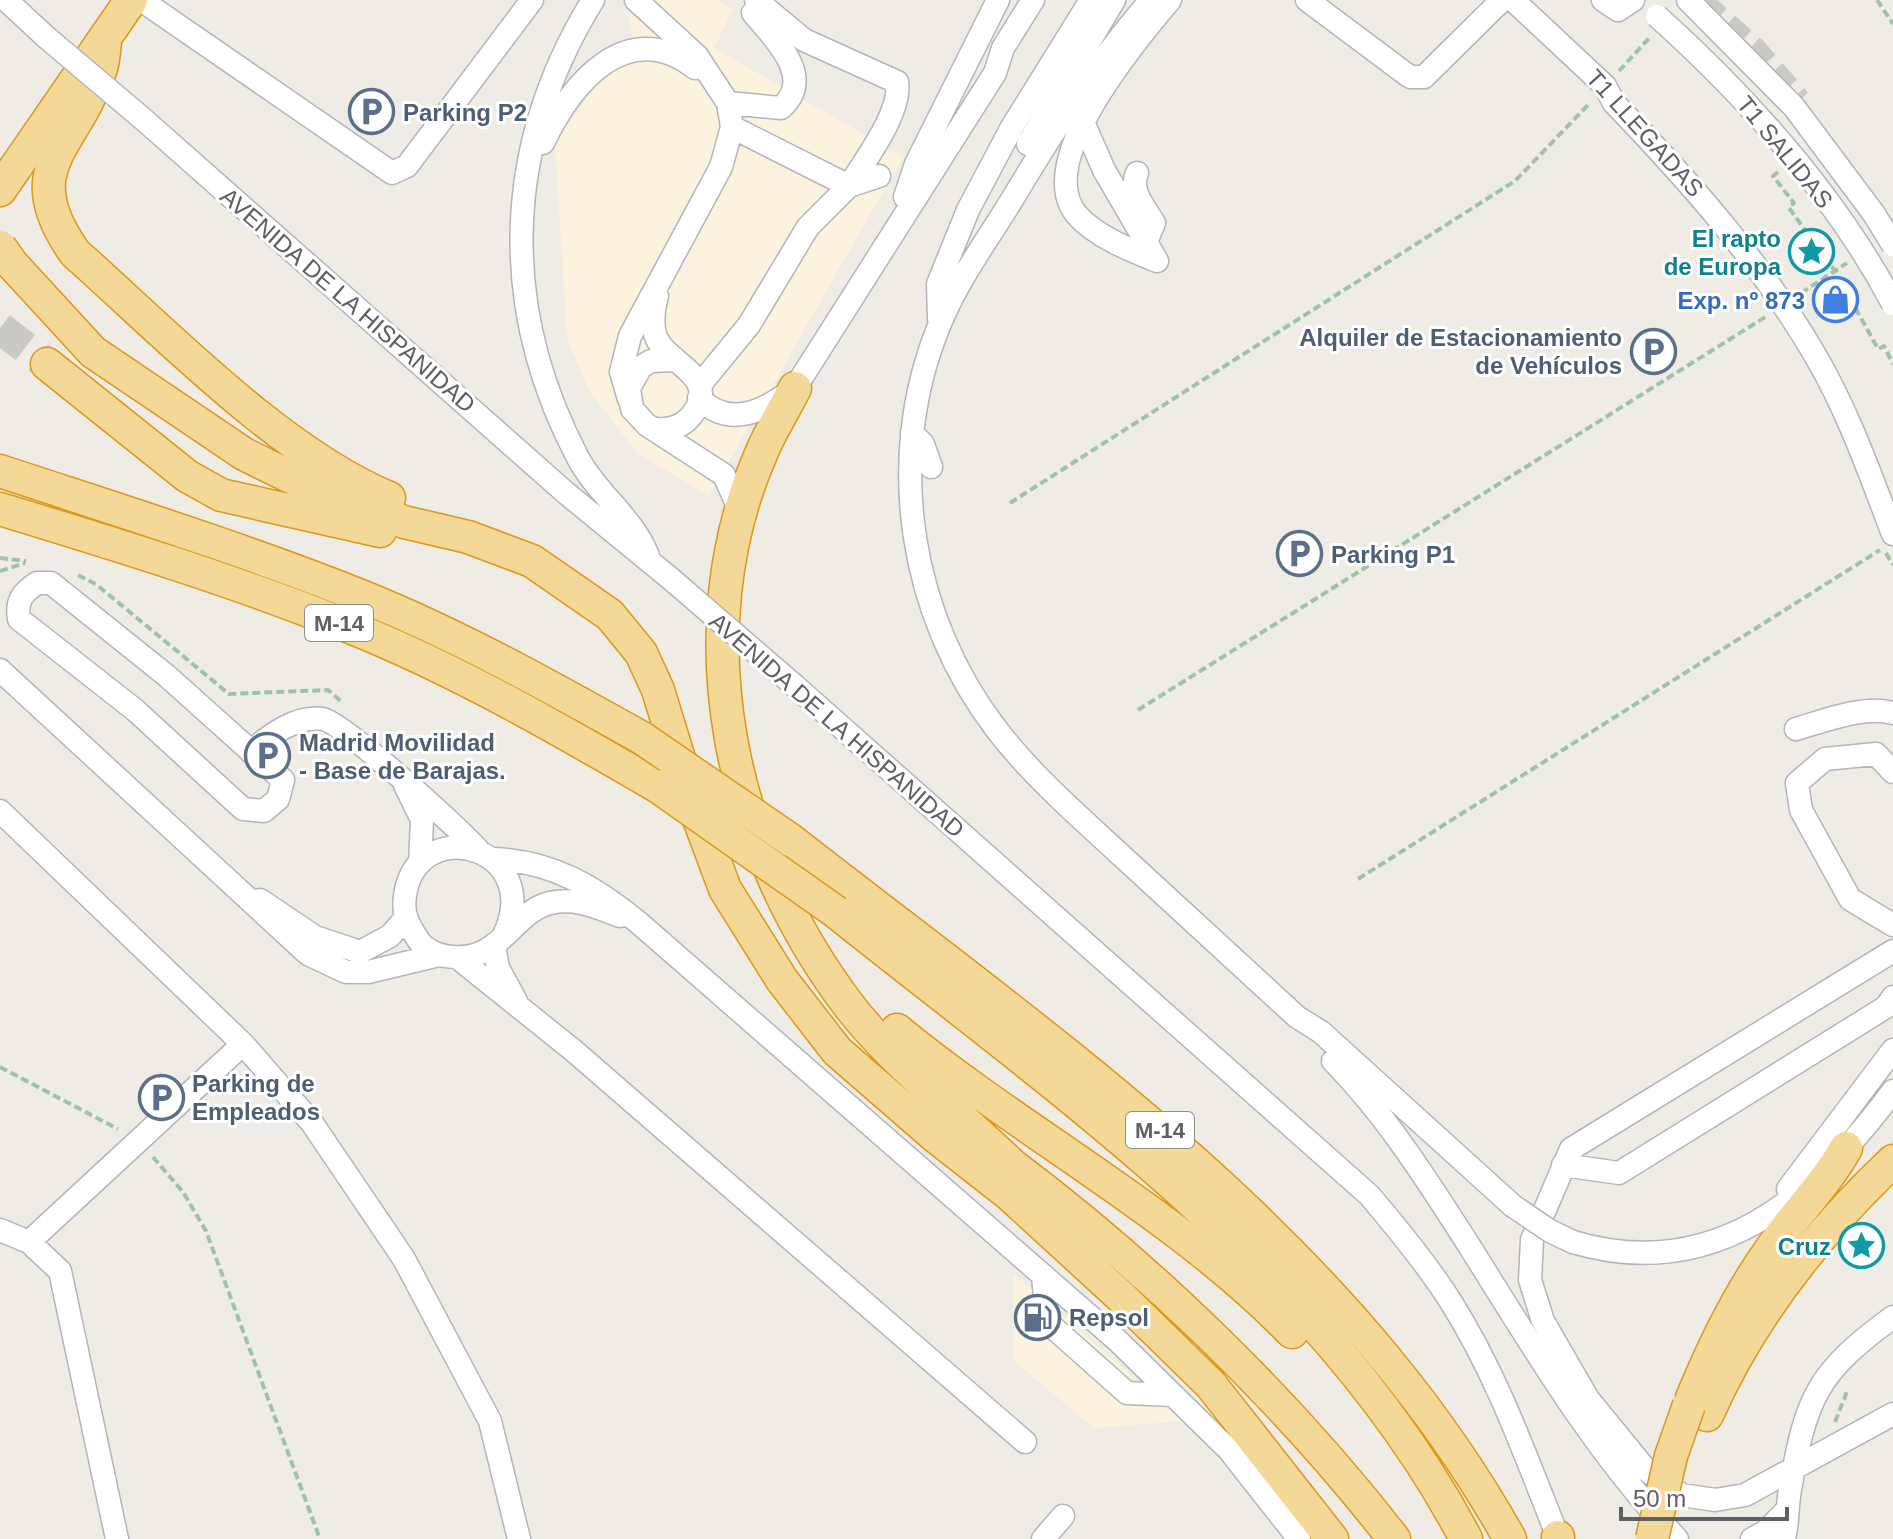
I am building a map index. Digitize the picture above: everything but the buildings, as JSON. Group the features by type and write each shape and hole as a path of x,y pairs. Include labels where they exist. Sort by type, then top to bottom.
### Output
{"highway":[{"path":"0,190 45,120 131,0"},
{"path":"105,40 100,71 53,160 47,187 57,228 75,253 259,415 317,458 379,494 468,537"},
{"path":"6,256 93,352 189,420 244,454 307,485 376,511 468,537 532,561 610,615 641,653 658,690 691,798 725,889 782,980 837,1051 936,1137 1010,1195 1211,1385 1332,1539"},
{"path":"47,364 187,476 221,495 362,526 563,584"},
{"path":"795,388 763,449 741,513 728,575 723,639 729,734 751,826 775,885 851,1009 1011,1164"},
{"name":"M-14","path":"0,471 218,543 362,596 540,681 642,738 792,841 1143,1116 1229,1192 1363,1330 1474,1475 1510,1539"},
{"name":"M-14","path":"0,509 173,563 351,628 543,719 657,786 836,912 1124,1143 1231,1239 1342,1356 1389,1420 1466,1539"},
{"path":"806,940 896,1029 943,1068 1115,1188 1225,1272 1289,1328 1330,1371 1389,1420"},
{"path":"782,980 918,1095 1077,1218 1228,1354 1353,1486 1394,1539"},
{"path":"1666,1539 1686,1468 1712,1350 1754,1275 1834,1169 1846,1148"},
{"path":"1652,1539 1671,1456 1698,1410 1723,1379 1763,1311 1831,1229 1843,1208 1893,1161"}],"street":[{"name":"AVENIDA DE LA HISPANIDAD","path":"6,0 554,483 795,686 1369,1195 1410,1244 1452,1303 1503,1402 1558,1538"},
{"path":"141,0 392,173 407,166 532,0"},
{"path":"593,0 571,36 541,110 523,184 520,249 524,301 552,406 580,462 641,536 650,561"},
{"path":"636,0 697,56 728,103 732,127 721,167 630,336 624,356 622,385 638,419 724,475 741,513"},
{"path":"728,103 781,108 794,88 794,70 786,53 742,0"},
{"path":"657,429 678,427 688,420 699,392 749,325 808,227 849,186 884,128 899,91 897,82 804,40 756,0"},
{"path":"895,227 916,164 998,0"},
{"path":"995,73 1003,48 1033,0"},
{"path":"662,275 654,307 655,333 662,348 694,375 699,392 725,416 735,416 773,404 795,388 995,73 1014,55 1049,0"},
{"path":"939,324 938,284 968,210 1012,127 1091,0"},
{"path":"1114,0 988,216 979,245 939,324 926,361 912,433 911,509 920,565 937,624 978,703 1018,756 1055,795 1297,1017 1321,1032 1513,1206 1573,1242 1609,1252 1674,1253 1717,1243 1771,1213 1846,1148 1893,1091"},
{"path":"979,245 997,223 1091,73 1151,0"},
{"path":"1152,251 1087,223 1070,201 1070,162 1083,122 1113,72 1170,0"},
{"path":"1307,0 1410,77 1424,77 1502,0"},
{"name":"T1 LLEGADAS","path":"1513,0 1605,86 1614,103 1790,300 1843,414 1893,534"},
{"path":"1603,0 1618,10 1633,0"},
{"name":"T1 SALIDAS","path":"1639,0 1656,24 1745,99 1778,137 1865,255 1893,304"},
{"path":"1688,0 1794,107 1893,245"},
{"path":"523,184 555,118 579,85 611,57 630,50 658,50 680,57 712,82"},
{"path":"1083,122 1104,170 1152,251"},
{"path":"732,127 849,186 879,176"},
{"path":"1137,173 1135,190 1154,223 1152,251"},
{"path":"1790,300 1874,444 1893,492"},
{"path":"629,399 633,377 641,367 663,358 675,360"},
{"path":"912,433 923,444 931,467"},
{"path":"37,583 51,583 167,676 251,752 283,780 278,799 264,811 243,809 135,710 19,619 17,606 23,592 37,583"},
{"path":"0,670 238,887 280,932 308,954 346,972 368,972 449,957 478,955 547,904 577,900 639,923"},
{"path":"1796,729 1884,710 1893,713"},
{"path":"251,752 281,729 304,720 322,719 334,723 426,796 507,873 514,891 513,917 499,940 498,968 522,1012"},
{"path":"1893,772 1876,754 1825,759 1797,783 1801,810 1850,899 1893,925"},
{"path":"402,780 422,820 420,863"},
{"path":"0,811 243,1044 312,1123 404,1259 490,1421 519,1539"},
{"path":"1025,1442 574,1051 449,957 422,945 405,919 403,903 409,878 420,863 440,850 459,847 526,860 560,872 602,893 1043,1275 1173,1395 1229,1450 1299,1539"},
{"path":"238,887 315,937 341,949 360,952 375,946 390,936 405,919"},
{"path":"1888,958 1571,1149 1532,1240 1530,1280 1543,1321 1588,1399 1646,1470 1682,1495 1715,1500 1745,1495 1893,1414"},
{"path":"1563,1165 1619,1173 1886,1007 1893,997"},
{"path":"1297,1017 1313,1040 1364,1092 1440,1200 1573,1410 1637,1497 1677,1539"},
{"path":"29,1242 243,1044"},
{"path":"1771,1213 1893,1050"},
{"path":"1831,1229 1853,1216 1893,1181"},
{"path":"0,1230 29,1242 60,1271 117,1539"},
{"path":"1043,1275 1047,1322 1127,1393 1173,1395"},
{"path":"1784,1539 1800,1430 1812,1396 1841,1357 1893,1317"},
{"path":"1752,1539 1765,1532 1786,1511"},
{"path":"1043,1539 1063,1516"}],"path":[{"path":"1877,0 1893,24"},
{"path":"1010,503 1515,181 1605,86 1656,24"},
{"path":"1794,203 1789,208 1835,271 1878,349 1884,346 1893,364"},
{"path":"1138,710 1858,256"},
{"path":"1358,879 1883,548 1893,565"},
{"path":"0,558 32,561 0,571"},
{"path":"74,572 97,585 229,694 328,690 350,710"},
{"path":"0,1067 108,1121 171,1176 206,1231 320,1539"},
{"path":"1832,1432 1849,1386"}],"shaded area":[{"path":"639,0 716,0 733,9 714,48 903,157 709,496 638,454 590,392 567,339 555,142 607,71 637,61 629,17"},
{"name":"Repsol","path":"1013,1273 1184,1421 1094,1428 1014,1361"}],"tunnel":[{"path":"1703,2 1755,48 1800,100"},
{"path":"0,328 47,364"}],"place":[{"name":"Parking P2","path":"372,112"},
{"name":"El rapto de Europa","path":"1812,252"},
{"name":"Exp. nº 873","path":"1836,300"},
{"name":"Alquiler de Estacionamiento de Vehículos","path":"1653,351"},
{"name":"Parking P1","path":"1300,554"},
{"name":"Madrid Movilidad - Base de Barajas.","path":"268,756"},
{"name":"Parking de Empleados","path":"161,1097"},
{"name":"Cruz","path":"1862,1246"},
{"name":"Repsol","path":"1038,1317"}]}
